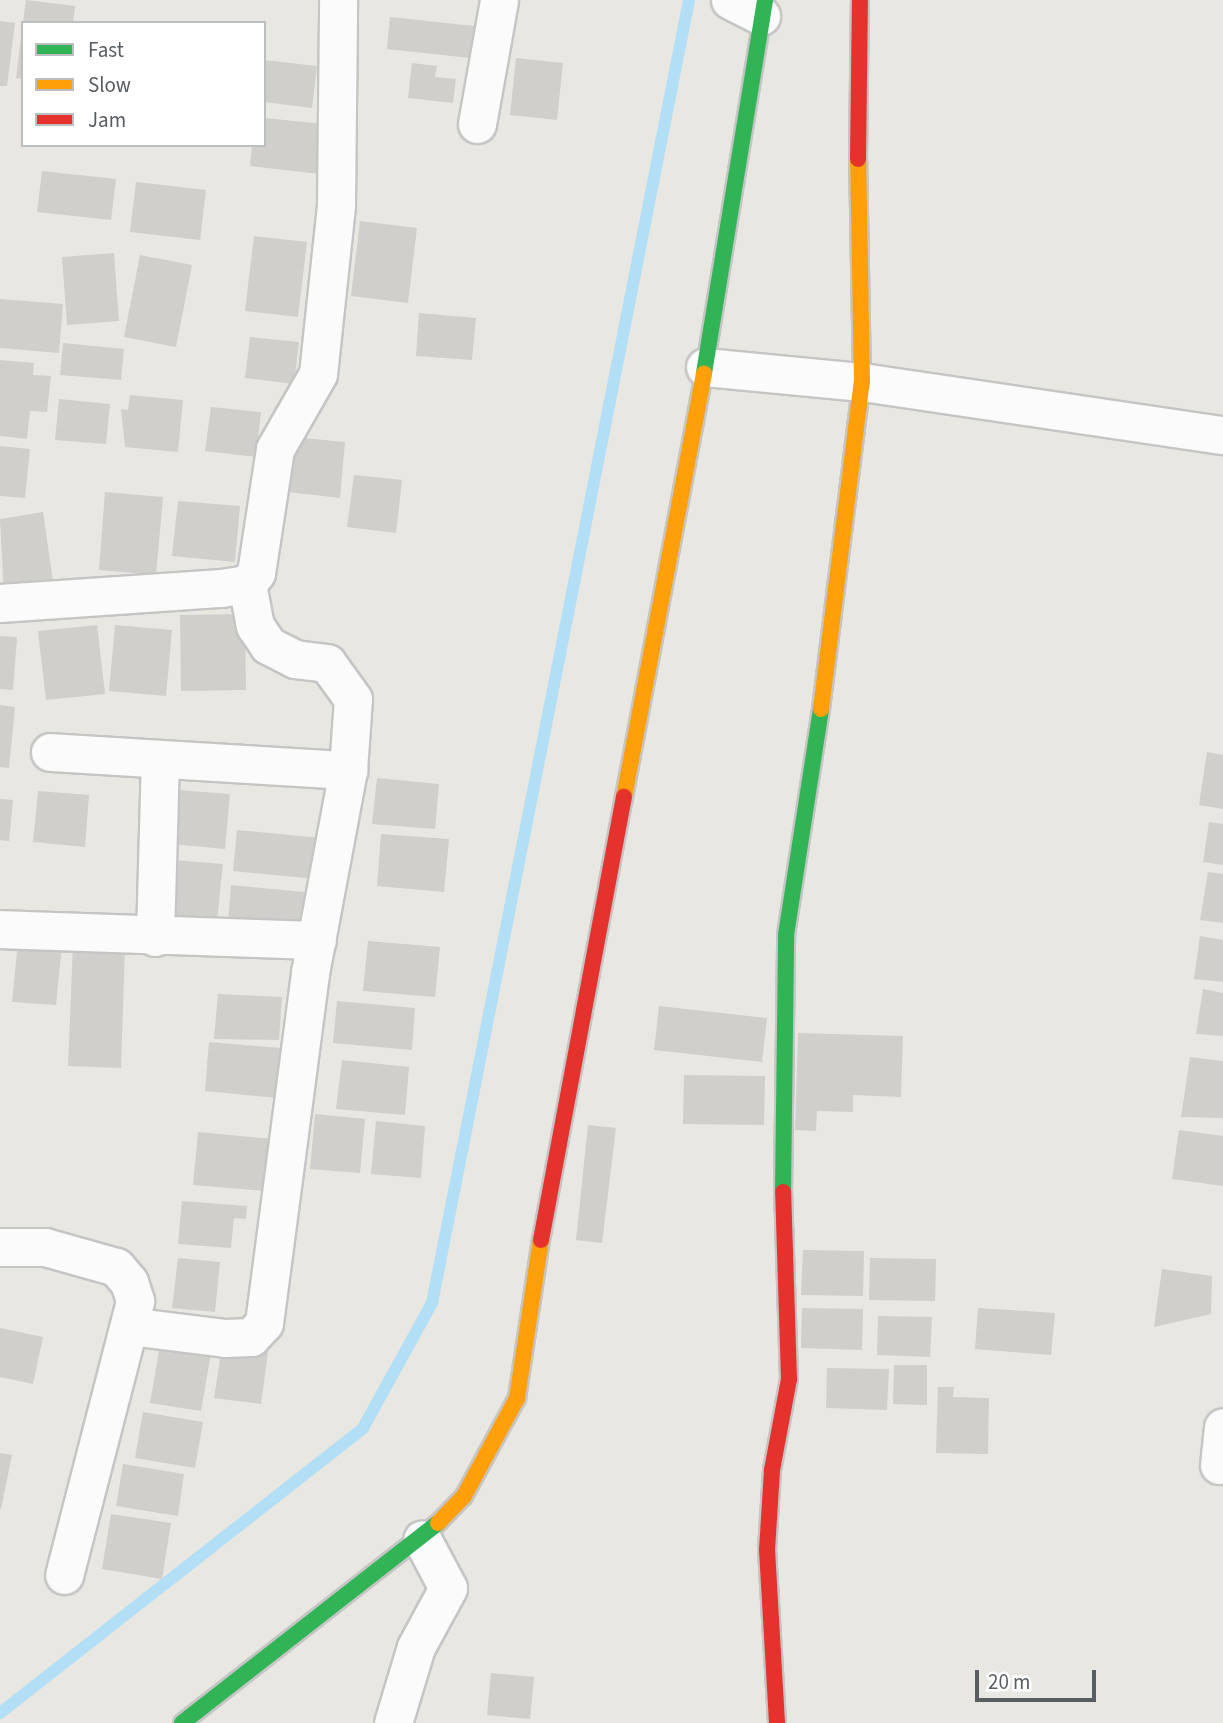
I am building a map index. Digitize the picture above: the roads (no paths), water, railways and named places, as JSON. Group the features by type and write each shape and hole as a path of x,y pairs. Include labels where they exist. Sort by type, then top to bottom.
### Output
{"street":[{"path":"129,1326 225,1338 251,1337 264,1323 317,940 348,770 354,699 327,663 295,659 268,645 255,626 247,584 260,561 275,449 318,374 336,205 338,0"},
{"path":"477,124 499,0"},
{"path":"777,1723 767,1550 772,1469 789,1379 782,1266 786,935 837,604 862,382 856,57 860,0"},
{"path":"183,1723 422,1539 464,1496 502,1430 524,1368 541,1239 705,367 752,5"},
{"path":"705,367 862,382 1223,435"},
{"path":"0,603 247,584"},
{"path":"50,752 348,770"},
{"path":"155,937 160,759"},
{"path":"0,929 155,937 317,940"},
{"path":"0,1247 45,1247 116,1267 129,1282 135,1301 64,1575"},
{"path":"1219,1465 1223,1427"},
{"path":"393,1723 416,1647 447,1588 422,1539"}],"waterway":[{"path":"0,1713 363,1428 432,1303 689,0"}]}
